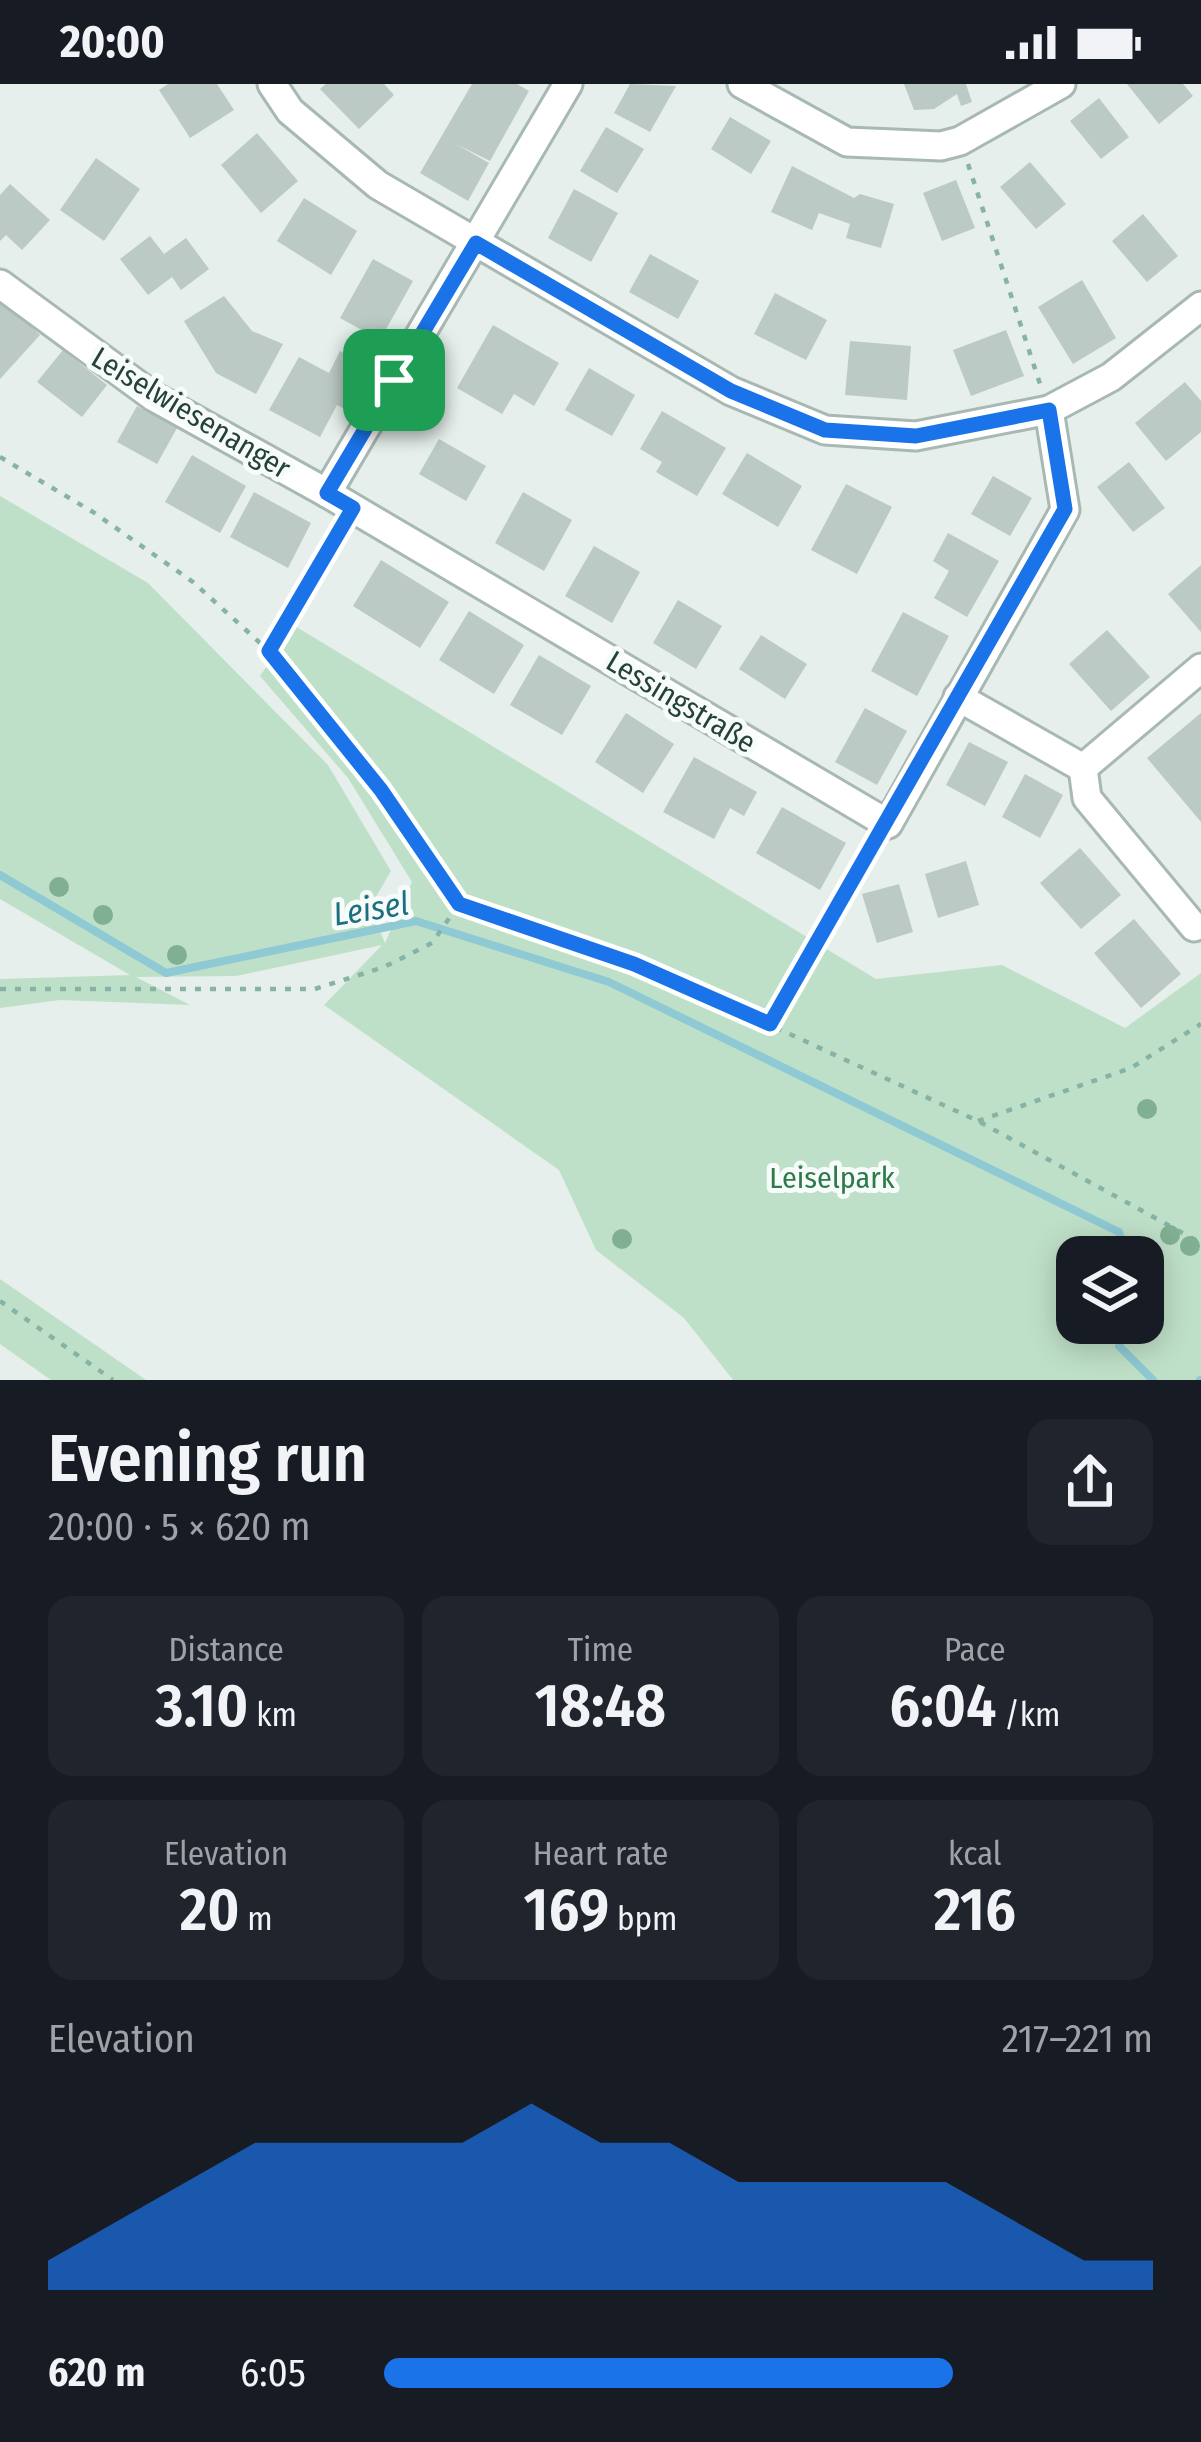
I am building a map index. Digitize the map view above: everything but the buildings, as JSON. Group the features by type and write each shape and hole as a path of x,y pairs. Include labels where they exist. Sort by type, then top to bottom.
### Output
{"street":[{"path":"272,84 290,111 378,185 731,391 825,430 916,436 1049,410 1111,377 1201,306"},
{"path":"327,493 568,84"},
{"path":"742,84 847,142 941,146 961,141 1061,84"},
{"name":"Leiselwiesenanger","path":"0,284 154,397 327,493"},
{"path":"888,824 1065,509 1049,410"},
{"name":"Lessingstraße","path":"327,493 888,824"},
{"path":"1083,768 1201,668"},
{"path":"958,698 1083,768"},
{"path":"1083,768 1087,798 1194,927"}],"path":[{"path":"961,141 1049,410"},
{"path":"0,458 93,512 193,582 269,651 381,790 459,904 634,964 770,1024 978,1121 1201,1243"},
{"path":"269,651 353,508"},
{"path":"770,1024 888,824"},
{"path":"0,989 26,985 257,993 315,989 384,967 432,943 459,904"},
{"path":"978,1121 1131,1068 1201,1024"},
{"path":"0,1301 113,1380"}],"green space":[{"name":"Leiselpark","path":"0,496 148,583 328,765 391,871 370,907 385,943 412,882 348,778 260,676 295,626 876,979 1002,965 1125,1028 1201,973 1201,1380 733,1380 684,1318 596,1250 559,1170 324,1005 382,945 236,976 136,977 190,1005 60,1000 0,1008 0,979 130,975 0,899"},
{"path":"0,1279 146,1380 51,1380 0,1344"}],"waterway":[{"name":"Leisel","path":"0,875 166,973 416,921 609,982 1120,1236"},
{"name":"Leisel","path":"1120,1344 1153,1380"}],"route":[{"path":"476,243 731,391 825,430 916,436 998,424 1049,410 1065,509 823,939 770,1024 634,964 459,904 381,790 269,651 353,508 327,493 394,380 476,243"}]}
